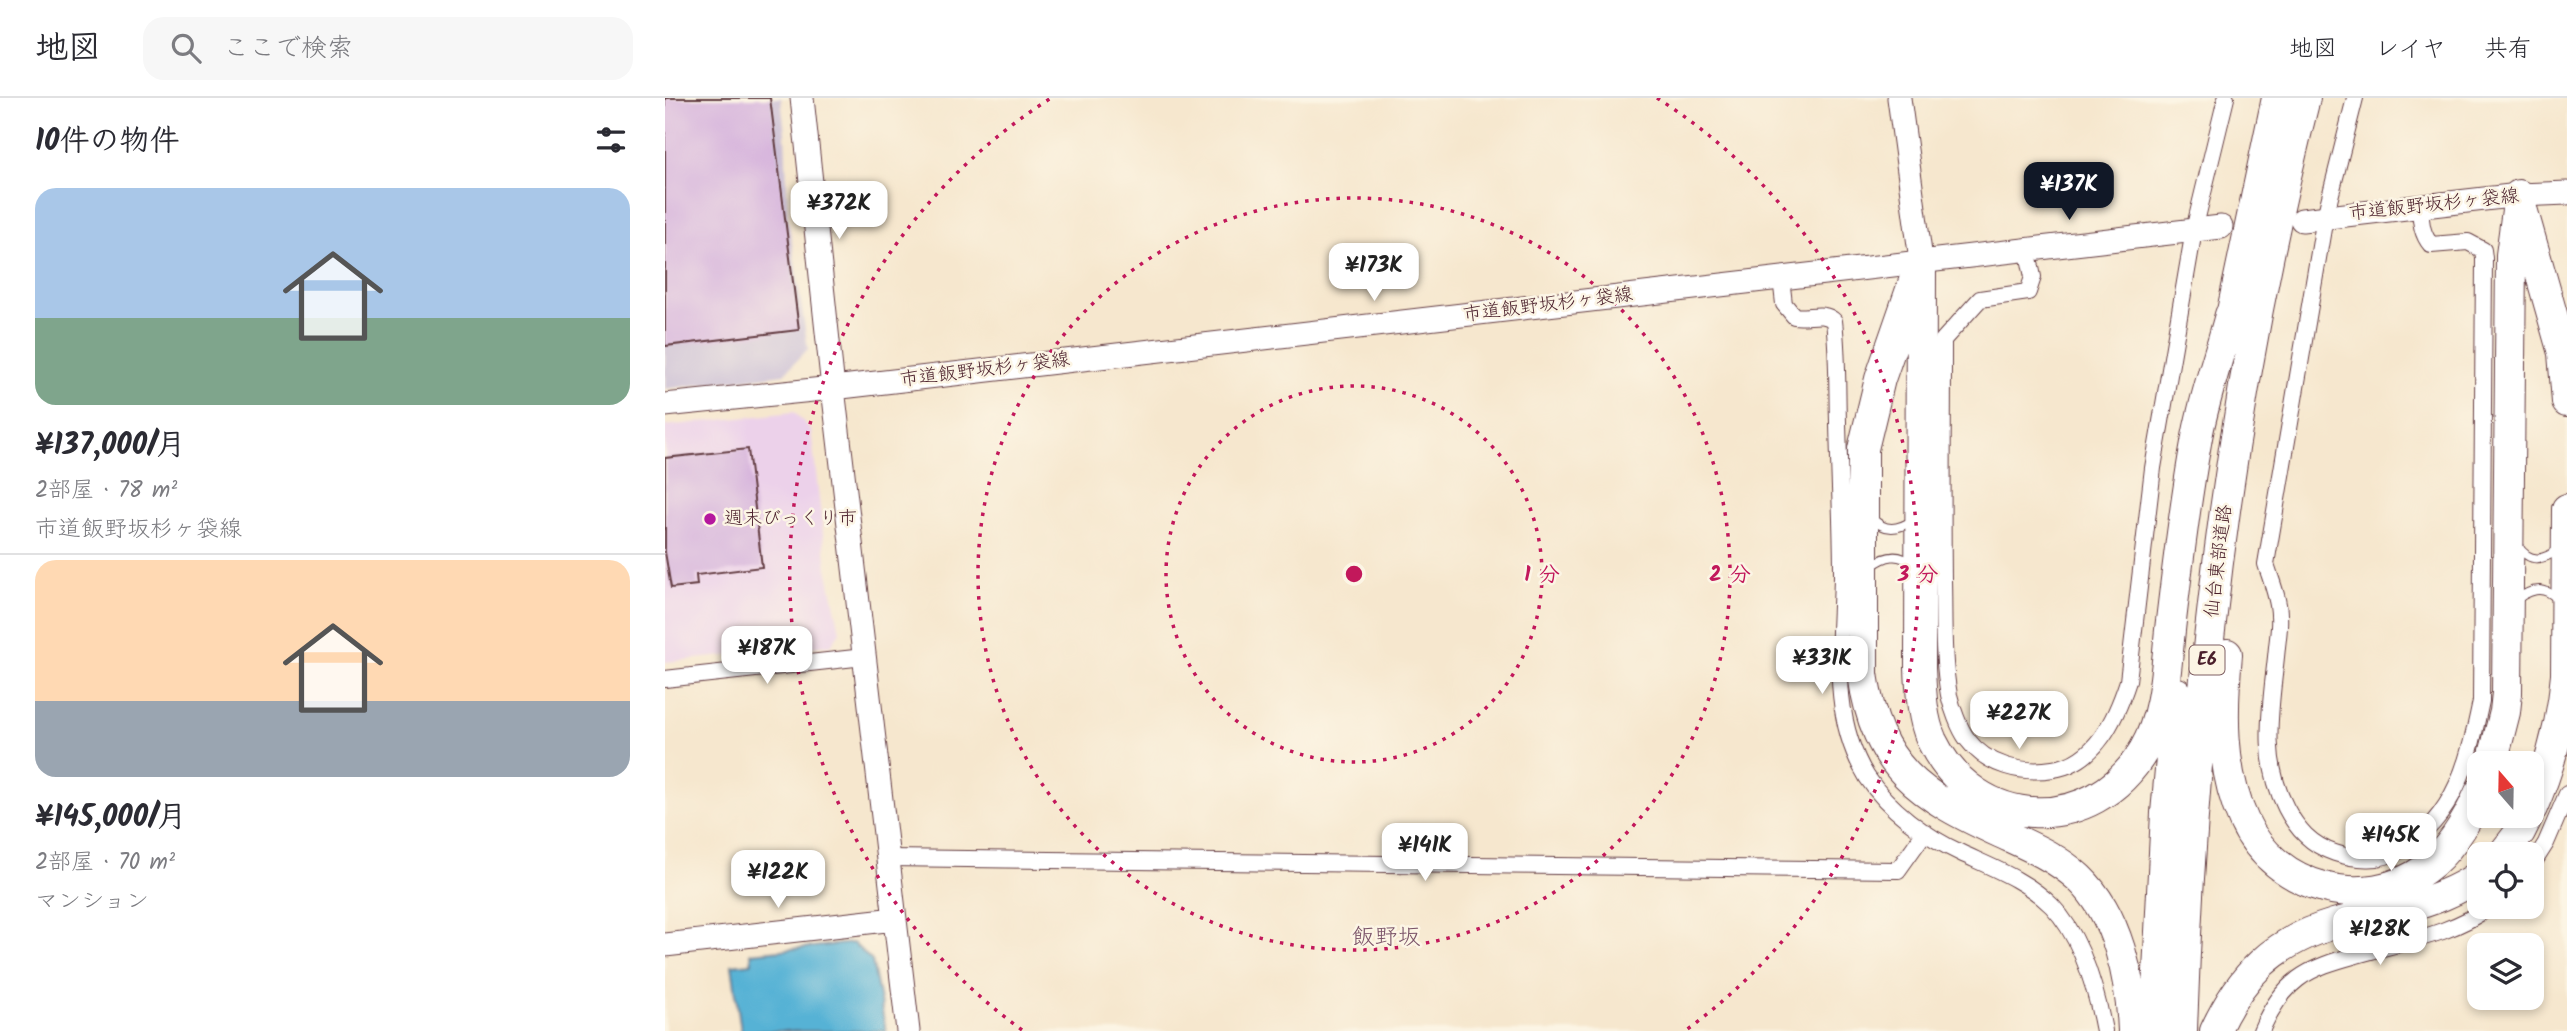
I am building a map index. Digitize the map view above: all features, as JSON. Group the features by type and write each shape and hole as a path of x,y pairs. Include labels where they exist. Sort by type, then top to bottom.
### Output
{"highway":[{"name":"仙台東部道路","path":"2155,1031 2166,813 2180,661 2208,442 2230,315 2277,98"},
{"name":"仙台東部道路","path":"2182,1031 2192,840 2215,584 2261,291 2305,98"},
{"path":"2519,195 2536,264 2560,340 2567,402"},
{"path":"2494,751 2505,712 2509,610 2511,255 2519,195"},
{"path":"1921,260 1880,379 1867,428 1862,469 1862,642 1866,698 1873,722 1889,756 1906,776 1938,803 2042,851 2081,880 2106,914 2114,934 2125,975 2133,1031"},
{"path":"1921,260 1920,668 1925,718 1932,740 1957,778 1977,794 2000,806 2049,813 2073,809 2096,799 2116,785 2131,770 2146,747 2161,703 2196,440 2230,315"},
{"path":"2261,291 2224,684 2227,760 2231,783 2245,824 2269,855 2297,877 2335,890 2356,892 2376,890 2410,879 2441,855 2467,818"},
{"path":"2545,775 2553,754 2564,702 2567,509"},
{"path":"2215,1031 2245,979 2263,960 2285,944 2334,924 2392,912 2449,894 2467,883"}],"street":[{"path":"802,98 908,1031"},
{"path":"1899,98 1921,260"},
{"path":"2027,248 2033,277 2028,292 1980,299 1943,340 1944,619 1949,698 1967,739 1995,761 2015,770 2039,771 2059,768 2089,752 2116,714 2128,681 2153,468 2194,230 2226,98"},
{"path":"2355,98 2325,217 2266,564 2279,614 2269,719 2273,778 2293,821 2307,839 2326,850 2363,859 2397,852 2420,838 2437,819 2456,789 2472,743 2481,701 2484,258 2483,250 2468,242 2431,245 2421,226 2420,206"},
{"name":"市道飯野坂杉ヶ袋線","path":"2302,220 2519,195 2567,193"},
{"name":"市道飯野坂杉ヶ袋線","path":"665,405 833,388 2221,227"},
{"path":"1781,278 1784,304 1794,316 1803,318 1823,315 1834,321 1842,573 1840,690 1847,728 1868,777 1900,813 1925,832 1958,852 2027,885 2052,906 2070,931 2084,960 2096,994 2104,1031"},
{"path":"665,679 864,657"},
{"path":"2544,845 2567,794"},
{"path":"888,858 1898,870 1925,832"},
{"path":"665,945 895,919"},
{"path":"2261,1031 2271,1010 2299,978 2336,961 2438,933 2468,919"}],"lane":[{"path":"1863,506 1878,524 1887,528 1897,528 1921,514"},
{"path":"2510,530 2523,553 2532,559 2550,555 2566,542"},
{"path":"1864,577 1880,560 1898,556 1906,559 1921,578"},
{"path":"2509,610 2515,601 2524,595 2542,589 2561,604 2566,620"}],"shaded area":[{"path":"665,98 781,98 788,217 808,349 784,374 665,389"},
{"path":"794,412 811,430 827,568 840,632 831,645 665,662 665,426"}],"water":[{"path":"853,943 872,961 886,1031 741,1031 732,965 752,963 751,953"}],"building":[{"path":"665,98 770,98 799,330 665,346"},
{"path":"748,449 762,567 696,575 697,585 671,588 665,552 665,458"}],"place":[{"name":"週末びっくり市","path":"710,519"}],"district":[{"name":"飯野坂","path":"1386,938"}]}
